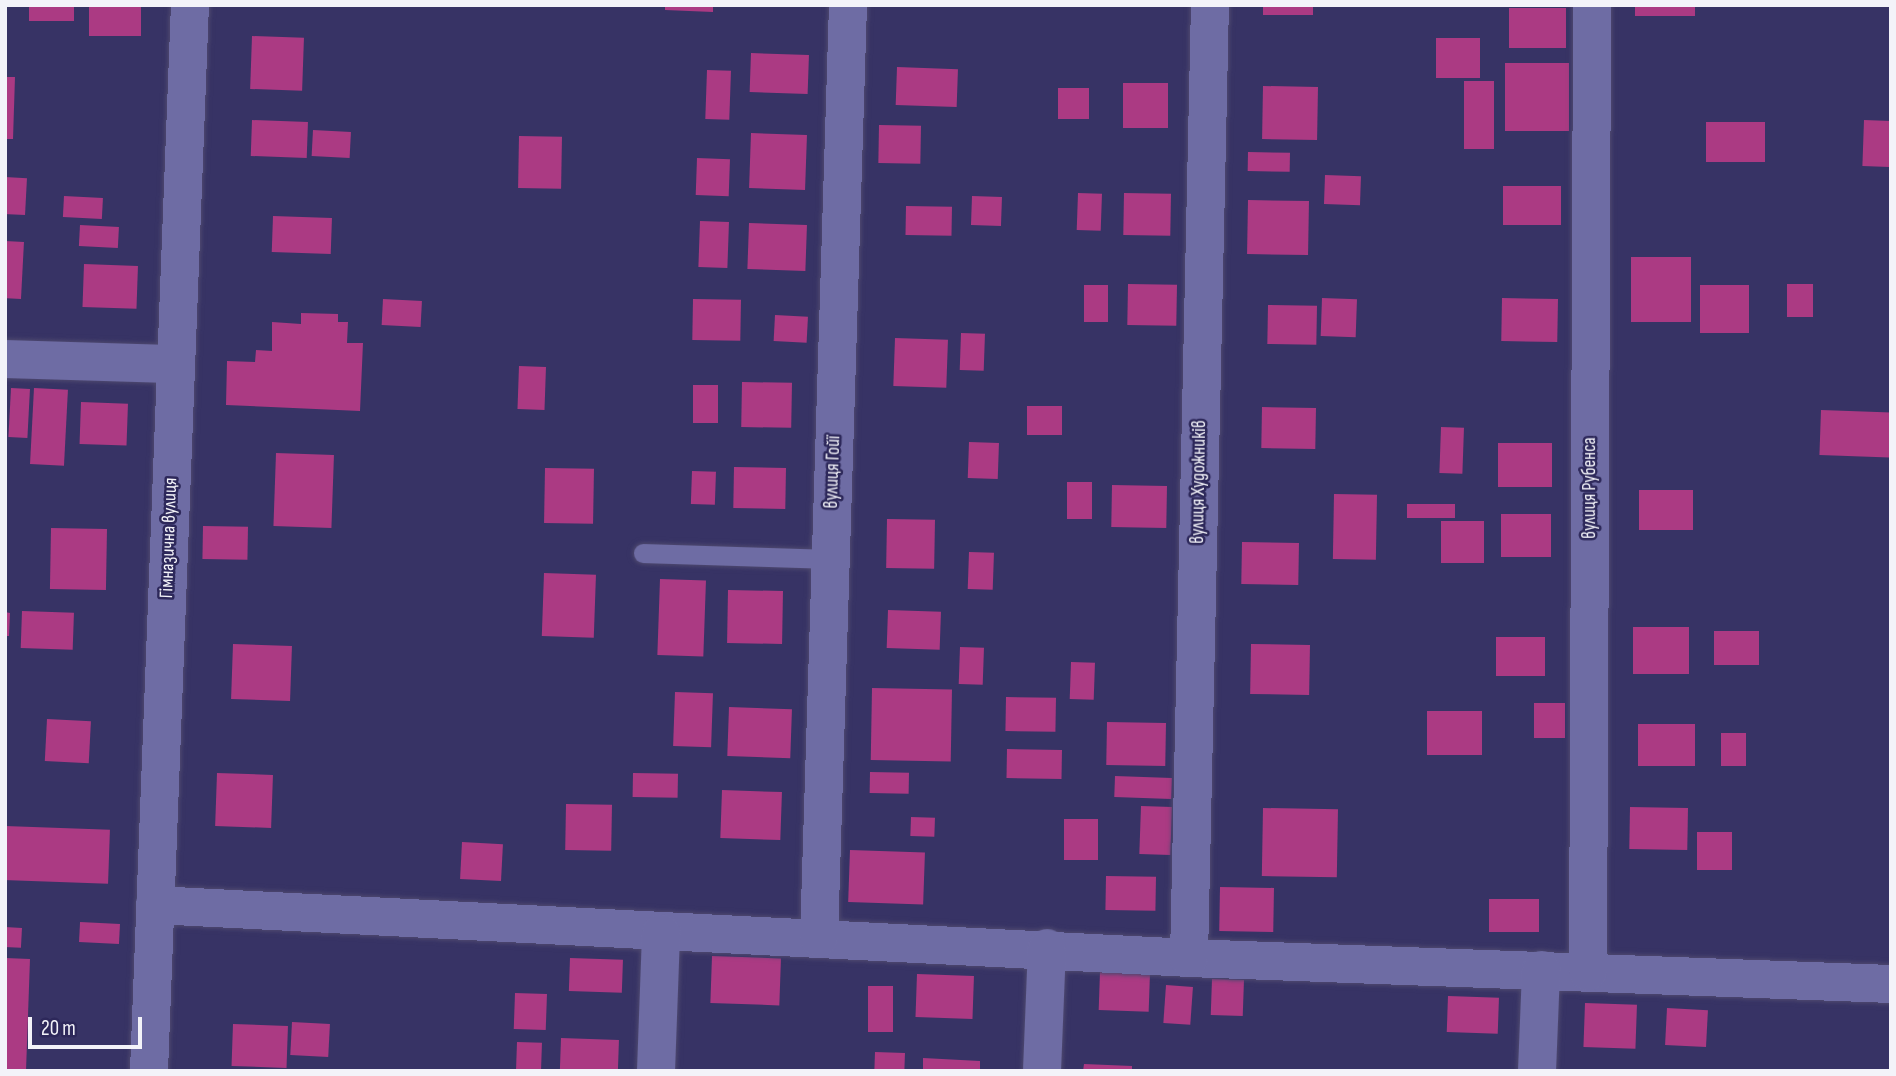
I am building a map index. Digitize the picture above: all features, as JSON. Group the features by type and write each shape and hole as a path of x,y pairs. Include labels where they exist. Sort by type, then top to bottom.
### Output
{"street":[{"name":"Гімназична вулиця","path":"149,1071 190,5"},
{"name":"вулиця Гойї","path":"819,938 848,5"},
{"name":"вулиця Художників","path":"1189,958 1210,5"},
{"name":"вулиця Рубенса","path":"1588,972 1592,5"},
{"path":"5,359 176,364"},
{"path":"155,905 661,933 1047,948 1189,958 1891,984"},
{"path":"656,1071 661,933"},
{"path":"1042,1071 1047,948"},
{"path":"1537,1071 1541,970"}],"lane":[{"path":"643,553 830,559"}],"building":[{"path":"29,5 74,5 74,21 29,21"},
{"path":"89,5 141,5 141,36 89,36"},
{"path":"665,5 713,5 713,12 665,10"},
{"path":"1263,5 1313,5 1313,15 1263,15"},
{"path":"1635,5 1695,5 1695,16 1635,16"},
{"path":"1509,8 1566,8 1566,48 1509,48"},
{"path":"252,36 304,38 302,91 250,89"},
{"path":"1436,38 1480,38 1480,78 1436,78"},
{"path":"751,53 809,55 808,94 750,92"},
{"path":"1505,63 1569,63 1569,131 1505,131"},
{"path":"897,67 958,69 957,107 896,105"},
{"path":"707,70 731,71 729,120 705,119"},
{"path":"5,77 15,77 13,139 5,139"},
{"path":"1464,81 1494,81 1494,149 1464,149"},
{"path":"1123,83 1168,83 1168,128 1123,128"},
{"path":"1263,86 1318,87 1317,140 1262,139"},
{"path":"1058,88 1089,88 1089,119 1058,119"},
{"path":"252,120 308,122 307,158 251,156"},
{"path":"1864,120 1891,121 1889,167 1862,166"},
{"path":"1706,122 1765,122 1765,162 1706,162"},
{"path":"879,125 921,126 920,164 878,163"},
{"path":"313,130 351,132 350,158 312,156"},
{"path":"751,133 807,135 805,190 749,188"},
{"path":"519,136 562,137 561,189 518,188"},
{"path":"1248,152 1290,153 1290,172 1248,171"},
{"path":"697,158 730,159 729,196 696,195"},
{"path":"1325,175 1361,176 1360,205 1324,204"},
{"path":"5,177 27,178 25,215 5,214"},
{"path":"1503,186 1561,186 1561,225 1503,225"},
{"path":"1078,193 1102,194 1101,231 1077,230"},
{"path":"1124,193 1171,194 1170,236 1123,235"},
{"path":"64,196 103,198 102,219 63,217"},
{"path":"972,196 1002,197 1001,226 971,225"},
{"path":"1248,200 1309,201 1308,255 1247,254"},
{"path":"906,206 952,207 951,236 905,235"},
{"path":"273,216 332,218 331,254 272,252"},
{"path":"700,221 729,222 727,268 698,267"},
{"path":"749,223 807,225 805,271 747,269"},
{"path":"80,225 119,227 118,248 79,246"},
{"path":"5,241 24,242 21,299 5,298"},
{"path":"1631,257 1691,257 1691,322 1631,322"},
{"path":"84,264 138,266 136,309 82,307"},
{"path":"1128,284 1177,285 1176,326 1127,325"},
{"path":"1787,284 1813,284 1813,317 1787,317"},
{"path":"1084,285 1108,285 1108,322 1084,322"},
{"path":"1700,285 1749,285 1749,333 1700,333"},
{"path":"1322,298 1357,299 1356,337 1321,336"},
{"path":"1502,298 1558,299 1557,342 1501,341"},
{"path":"383,299 422,301 421,327 382,325"},
{"path":"693,299 741,300 740,341 692,340"},
{"path":"1268,305 1317,306 1316,345 1267,344"},
{"path":"301,313 338,314 338,322 348,322 347,343 363,343 360,411 226,405 227,361 255,362 256,350 272,351 272,322 301,324"},
{"path":"775,315 808,317 807,343 774,341"},
{"path":"961,333 985,334 984,371 960,370"},
{"path":"895,338 948,340 946,388 893,386"},
{"path":"519,366 546,367 544,410 517,409"},
{"path":"742,382 792,383 791,428 741,427"},
{"path":"693,385 718,385 718,423 693,423"},
{"path":"11,388 30,389 27,438 8,437"},
{"path":"34,388 68,390 64,466 30,464"},
{"path":"81,402 128,404 127,446 80,444"},
{"path":"1027,406 1062,406 1062,435 1027,435"},
{"path":"1262,407 1316,408 1315,449 1261,448"},
{"path":"1821,410 1891,412 1889,457 1819,455"},
{"path":"1441,427 1464,428 1462,474 1439,473"},
{"path":"969,442 999,443 998,479 968,478"},
{"path":"1498,443 1552,443 1552,487 1498,487"},
{"path":"276,453 334,455 331,528 273,526"},
{"path":"734,467 786,468 785,509 733,508"},
{"path":"545,468 594,469 593,524 544,523"},
{"path":"692,471 716,472 715,505 691,504"},
{"path":"1067,482 1092,482 1092,519 1067,519"},
{"path":"1112,485 1167,486 1166,528 1111,527"},
{"path":"1639,490 1693,490 1693,530 1639,530"},
{"path":"1334,494 1377,495 1376,560 1333,559"},
{"path":"1407,504 1455,504 1455,518 1407,518"},
{"path":"1501,514 1551,514 1551,557 1501,557"},
{"path":"887,519 935,520 934,569 886,568"},
{"path":"1441,521 1484,521 1484,563 1441,563"},
{"path":"203,526 248,527 247,560 202,559"},
{"path":"51,528 107,529 106,590 50,589"},
{"path":"1242,542 1299,543 1298,585 1241,584"},
{"path":"969,552 994,553 993,590 968,589"},
{"path":"544,573 596,575 594,638 542,636"},
{"path":"660,579 706,581 703,657 657,655"},
{"path":"728,590 783,591 782,644 727,643"},
{"path":"888,610 941,612 940,650 887,648"},
{"path":"22,611 74,613 73,650 21,648"},
{"path":"5,612 10,613 9,636 5,636"},
{"path":"1633,627 1689,627 1689,674 1633,674"},
{"path":"1714,631 1759,631 1759,665 1714,665"},
{"path":"1496,637 1545,637 1545,676 1496,676"},
{"path":"233,644 292,646 290,701 231,699"},
{"path":"1251,644 1310,645 1309,695 1250,694"},
{"path":"960,647 984,648 983,685 959,684"},
{"path":"1071,662 1095,663 1094,700 1070,699"},
{"path":"872,688 952,689 951,761 871,760"},
{"path":"675,692 713,693 711,747 673,746"},
{"path":"1006,697 1056,698 1055,732 1005,731"},
{"path":"1534,703 1565,703 1565,738 1534,738"},
{"path":"729,707 792,709 790,758 727,756"},
{"path":"1427,711 1482,711 1482,755 1427,755"},
{"path":"47,719 91,721 89,763 45,761"},
{"path":"1107,722 1166,723 1165,766 1106,765"},
{"path":"1638,724 1695,724 1695,766 1638,766"},
{"path":"1721,733 1746,733 1746,766 1721,766"},
{"path":"1007,749 1062,750 1061,779 1006,778"},
{"path":"870,772 909,773 909,794 870,793"},
{"path":"217,773 273,775 271,828 215,826"},
{"path":"633,773 678,774 678,798 633,797"},
{"path":"1115,776 1172,778 1171,799 1114,797"},
{"path":"722,790 782,792 780,840 720,838"},
{"path":"566,804 612,805 611,851 565,850"},
{"path":"1141,806 1172,807 1170,855 1139,854"},
{"path":"1630,807 1688,808 1687,850 1629,849"},
{"path":"1263,808 1338,809 1337,877 1262,876"},
{"path":"911,817 935,818 934,837 910,836"},
{"path":"1064,819 1098,819 1098,860 1064,860"},
{"path":"5,826 110,830 108,884 5,880"},
{"path":"1697,832 1732,832 1732,870 1697,870"},
{"path":"462,842 503,844 501,881 460,879"},
{"path":"850,850 925,853 923,905 848,902"},
{"path":"1106,876 1156,877 1155,911 1105,910"},
{"path":"1220,887 1274,888 1273,932 1219,931"},
{"path":"1489,899 1539,899 1539,932 1489,932"},
{"path":"80,922 120,924 119,944 79,942"},
{"path":"5,927 22,928 21,948 5,947"},
{"path":"712,956 781,958 779,1005 710,1003"},
{"path":"5,958 30,959 26,1071 5,1071"},
{"path":"570,958 623,960 622,993 569,991"},
{"path":"1100,972 1150,974 1149,1012 1099,1010"},
{"path":"917,974 974,976 972,1019 915,1017"},
{"path":"1212,979 1244,980 1243,1016 1211,1015"},
{"path":"1166,985 1193,987 1190,1025 1163,1023"},
{"path":"868,986 893,986 893,1032 868,1032"},
{"path":"515,993 547,994 546,1030 514,1029"},
{"path":"1448,996 1499,998 1498,1034 1447,1032"},
{"path":"1585,1003 1637,1005 1635,1049 1583,1047"},
{"path":"1667,1008 1708,1010 1706,1047 1665,1045"},
{"path":"292,1022 330,1024 328,1057 290,1055"},
{"path":"233,1024 288,1026 287,1068 232,1066"},
{"path":"561,1038 619,1040 618,1071 560,1071"},
{"path":"517,1042 542,1043 541,1071 516,1071"},
{"path":"875,1052 905,1053 904,1071 874,1071"},
{"path":"923,1058 980,1061 980,1071 923,1071"},
{"path":"1084,1064 1132,1066 1132,1071 1083,1071"}]}
